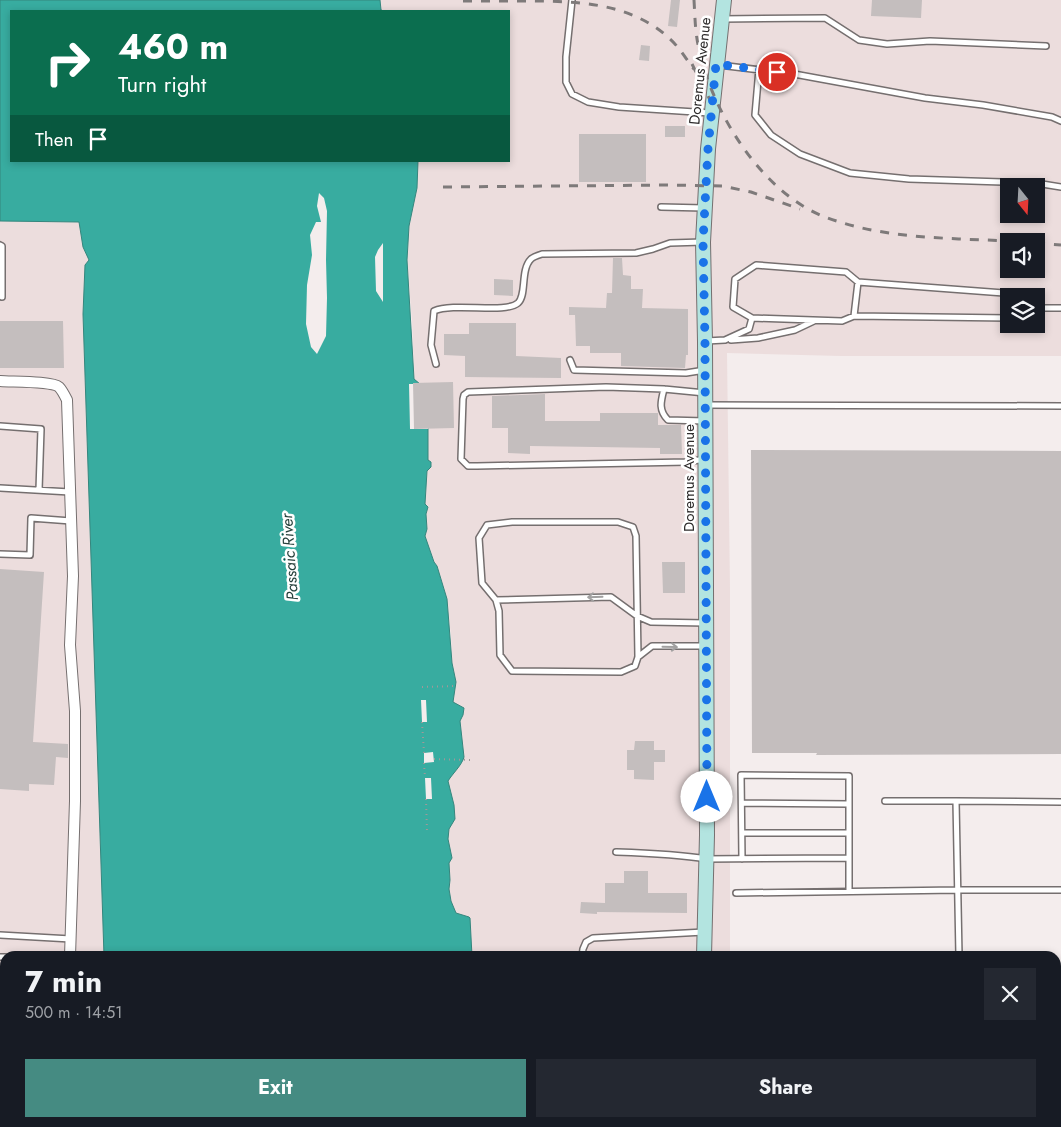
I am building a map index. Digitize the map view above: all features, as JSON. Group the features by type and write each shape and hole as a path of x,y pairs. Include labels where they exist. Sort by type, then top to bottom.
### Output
{"main road":[{"name":"Doremus Avenue","path":"704,951 706,859 706,459 703,242 711,113 724,0"}],"street":[{"path":"0,381 58,386 67,400 73,576 70,645 74,711 75,781 70,951"}],"lane":[{"path":"572,0 566,82 572,94 588,102 619,107 711,113"},
{"path":"722,19 825,18 859,40 887,44 930,41 1046,46"},
{"path":"716,64 794,74 925,98 983,105 1052,117 1061,121"},
{"path":"760,69 755,115 771,135 800,154 850,172 909,179 1036,183 1061,187"},
{"path":"660,207 705,208"},
{"path":"436,364 432,345 434,310 448,307 509,307 519,303 522,296 525,272 531,259 542,254 636,253 670,243 703,242"},
{"path":"0,245 2,246 2,297"},
{"path":"1000,293 858,282 846,272 756,265 735,279 734,307 752,318 842,321 854,316 1000,318"},
{"path":"854,316 858,282"},
{"path":"1045,308 1061,308"},
{"path":"725,340 749,329 752,318"},
{"path":"705,341 758,338 795,330 817,320"},
{"path":"570,360 574,370 686,372 705,370"},
{"path":"706,459 687,462 468,466 461,459 464,395 468,392 606,387 664,388 705,399 1061,406"},
{"path":"664,388 661,402 663,414 668,420 705,420"},
{"path":"0,426 41,429 39,490"},
{"path":"0,488 70,492"},
{"path":"0,554 30,555 31,518 71,521"},
{"path":"512,522 618,522 633,527 636,536 638,657 635,666 621,672 512,671 500,655 500,611 496,600 482,583 479,538 486,525 512,522"},
{"path":"496,600 611,597 637,616 651,622 706,623"},
{"path":"638,657 652,646 706,646"},
{"path":"742,859 741,775 849,776 849,892"},
{"path":"885,801 1061,802"},
{"path":"956,801 959,951"},
{"path":"742,803 849,804"},
{"path":"742,833 849,833"},
{"path":"616,852 690,856 706,859 848,858"},
{"path":"736,893 1061,890"},
{"path":"583,951 586,942 593,938 704,932"},
{"path":"0,935 71,939"}],"path":[{"path":"422,687 456,686"},
{"path":"422,722 424,753"},
{"path":"434,759 470,760"},
{"path":"424,763 425,778"},
{"path":"426,799 427,832"}],"shaded area":[{"path":"380,0 1061,0 1061,356 841,356 727,353 730,589 730,951 472,951 470,918 456,913 449,889 449,863 452,858 448,839 448,781 463,762 460,721 463,715 453,703 456,682 452,663 451,634 444,588 425,536 428,507 425,504 428,429 414,379 407,260 409,226 417,188 418,162 510,162 510,10 381,10"},
{"path":"0,221 80,222 83,247 89,260 83,314 104,951 0,951"}],"water":[{"name":"Passaic River","path":"0,0 380,0 381,10 10,10 10,162 418,162 417,188 409,226 407,260 414,379 420,384 428,429 428,460 431,462 431,467 427,471 425,504 428,507 425,536 447,599 452,663 456,682 453,702 464,708 460,721 464,757 448,781 454,805 455,819 449,829 448,839 452,858 449,863 449,889 456,913 470,918 472,951 104,951 83,314 85,265 89,260 83,247 79,222 0,221"}],"pier":[{"path":"319,193 324,198 327,211 327,298 326,336 317,354 311,347 306,324 307,285 312,255 310,235 316,222 321,222 317,206"},
{"path":"383,243 383,302 376,291 375,257"},
{"path":"409,384 420,384 428,429 410,429"},
{"path":"421,700 426,700 427,722 422,722"},
{"path":"433,752 434,762 424,763 424,753"},
{"path":"425,778 431,778 432,799 426,799"}],"building":[{"path":"671,0 680,0 677,27 668,26"},
{"path":"872,0 922,0 921,18 871,16"},
{"path":"641,45 650,46 649,61 639,60"},
{"path":"665,126 685,126 685,137 665,137"},
{"path":"579,134 646,134 646,182 579,182"},
{"path":"613,258 622,258 623,275 631,276 631,289 643,289 642,308 688,309 688,355 686,355 685,368 621,366 621,353 590,353 590,346 576,346 575,315 569,315 569,307 606,308 607,293 612,293"},
{"path":"494,279 513,280 513,296 494,295"},
{"path":"0,321 63,321 64,368 0,368"},
{"path":"469,323 516,323 516,356 561,358 561,378 465,377 465,356 444,355 444,334 469,334"},
{"path":"453,382 454,428 414,429 413,383"},
{"path":"545,394 545,421 600,421 600,413 658,413 658,425 681,425 682,454 660,454 660,448 530,446 530,454 508,453 508,428 492,428 492,396"},
{"path":"751,450 1061,451 1061,754 816,755 817,753 752,753"},
{"path":"662,562 685,562 685,593 663,593"},
{"path":"0,569 44,572 33,742 68,744 68,758 56,757 54,785 29,784 29,791 0,789"},
{"path":"635,741 654,741 654,750 665,750 665,762 654,762 654,780 634,779 634,770 627,770 627,750 634,750"},
{"path":"624,871 648,871 648,893 687,893 687,913 580,913 581,902 605,903 605,883 624,883"}],"railway":[{"path":"694,0 698,43 715,98 743,148 761,170 781,189 802,205 825,217 870,230 939,238 1000,241"},
{"path":"463,1 566,2 604,6 622,11 655,27 673,42 694,69"},
{"path":"692,64 712,104"},
{"path":"443,187 722,186 751,192 800,209"},
{"path":"1045,244 1061,245"}],"route":[{"path":"707,797 703,242 709,131 716,64 777,72"}]}
